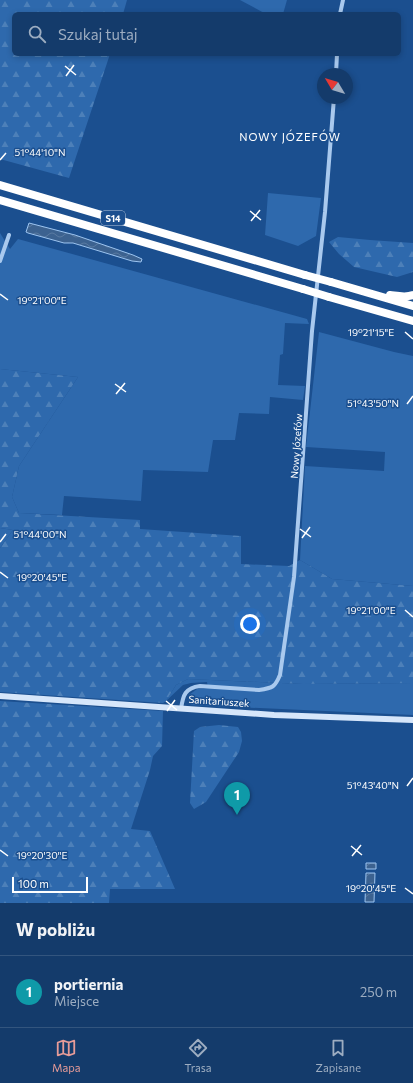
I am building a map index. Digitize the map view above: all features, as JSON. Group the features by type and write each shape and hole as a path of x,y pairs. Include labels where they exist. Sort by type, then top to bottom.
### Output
{"highway":[{"name":"S14","path":"0,185 413,306"},
{"name":"S14","path":"0,200 413,321"},
{"path":"369,293 400,296 413,295"}],"street":[{"path":"340,12 343,0"},
{"path":"336,68 337,56"},
{"name":"Nowy Józefów","path":"181,709 186,691 192,687 200,686 259,690 268,689 276,684 280,674 294,578 312,331 325,212 334,104"},
{"path":"0,262 9,235"},
{"name":"Sanitariuszek","path":"0,696 274,715 413,720"}],"green space":[{"path":"0,0 127,0 124,12 12,12 12,56 109,56 69,178 0,159"},
{"path":"240,0 287,0 284,12 262,12"},
{"path":"268,193 321,198 316,236 298,246 265,235"},
{"path":"0,233 10,249 18,239 307,319 309,324 285,323 283,354 280,355 278,385 305,386 303,400 270,397 269,414 239,413 235,440 213,440 208,472 143,470 141,501 64,496 62,515 19,513 12,497 19,466 78,377 0,369"},
{"path":"338,237 413,243 413,272 397,277 354,267 339,254 329,242"},
{"path":"319,332 413,356 413,586 332,579 300,560 305,466 384,471 385,452 306,447"},
{"path":"0,369 78,377 19,466 12,497 19,513 140,520 140,529 241,536 241,564 289,566 300,560 332,579 413,586 413,683 303,684 188,679 176,685 166,701 163,703 0,692 0,548 13,530 0,528"},
{"path":"0,528 13,530 0,548"},
{"path":"188,679 303,684 413,683 413,715 191,705 188,700 189,695 197,689 208,688 207,682 183,685 166,701 176,685"},
{"path":"0,701 163,711 162,746 153,756 131,829 150,831 175,889 110,889 109,903 0,903"},
{"path":"219,725 238,727 241,732 242,741 239,752 206,802 194,809 190,803 194,731 200,727"}],"water":[{"path":"29,223 75,235 133,255 142,259 141,262 132,261 73,243 64,243 28,233 26,232"},
{"path":"366,863 376,863 376,869 366,869"},
{"path":"366,873 375,873 374,902 365,902"}],"place":[{"name":"portiernia","path":"237,815"}],"district":[{"name":"NOWY JÓZEFÓW","path":"290,136"}]}
